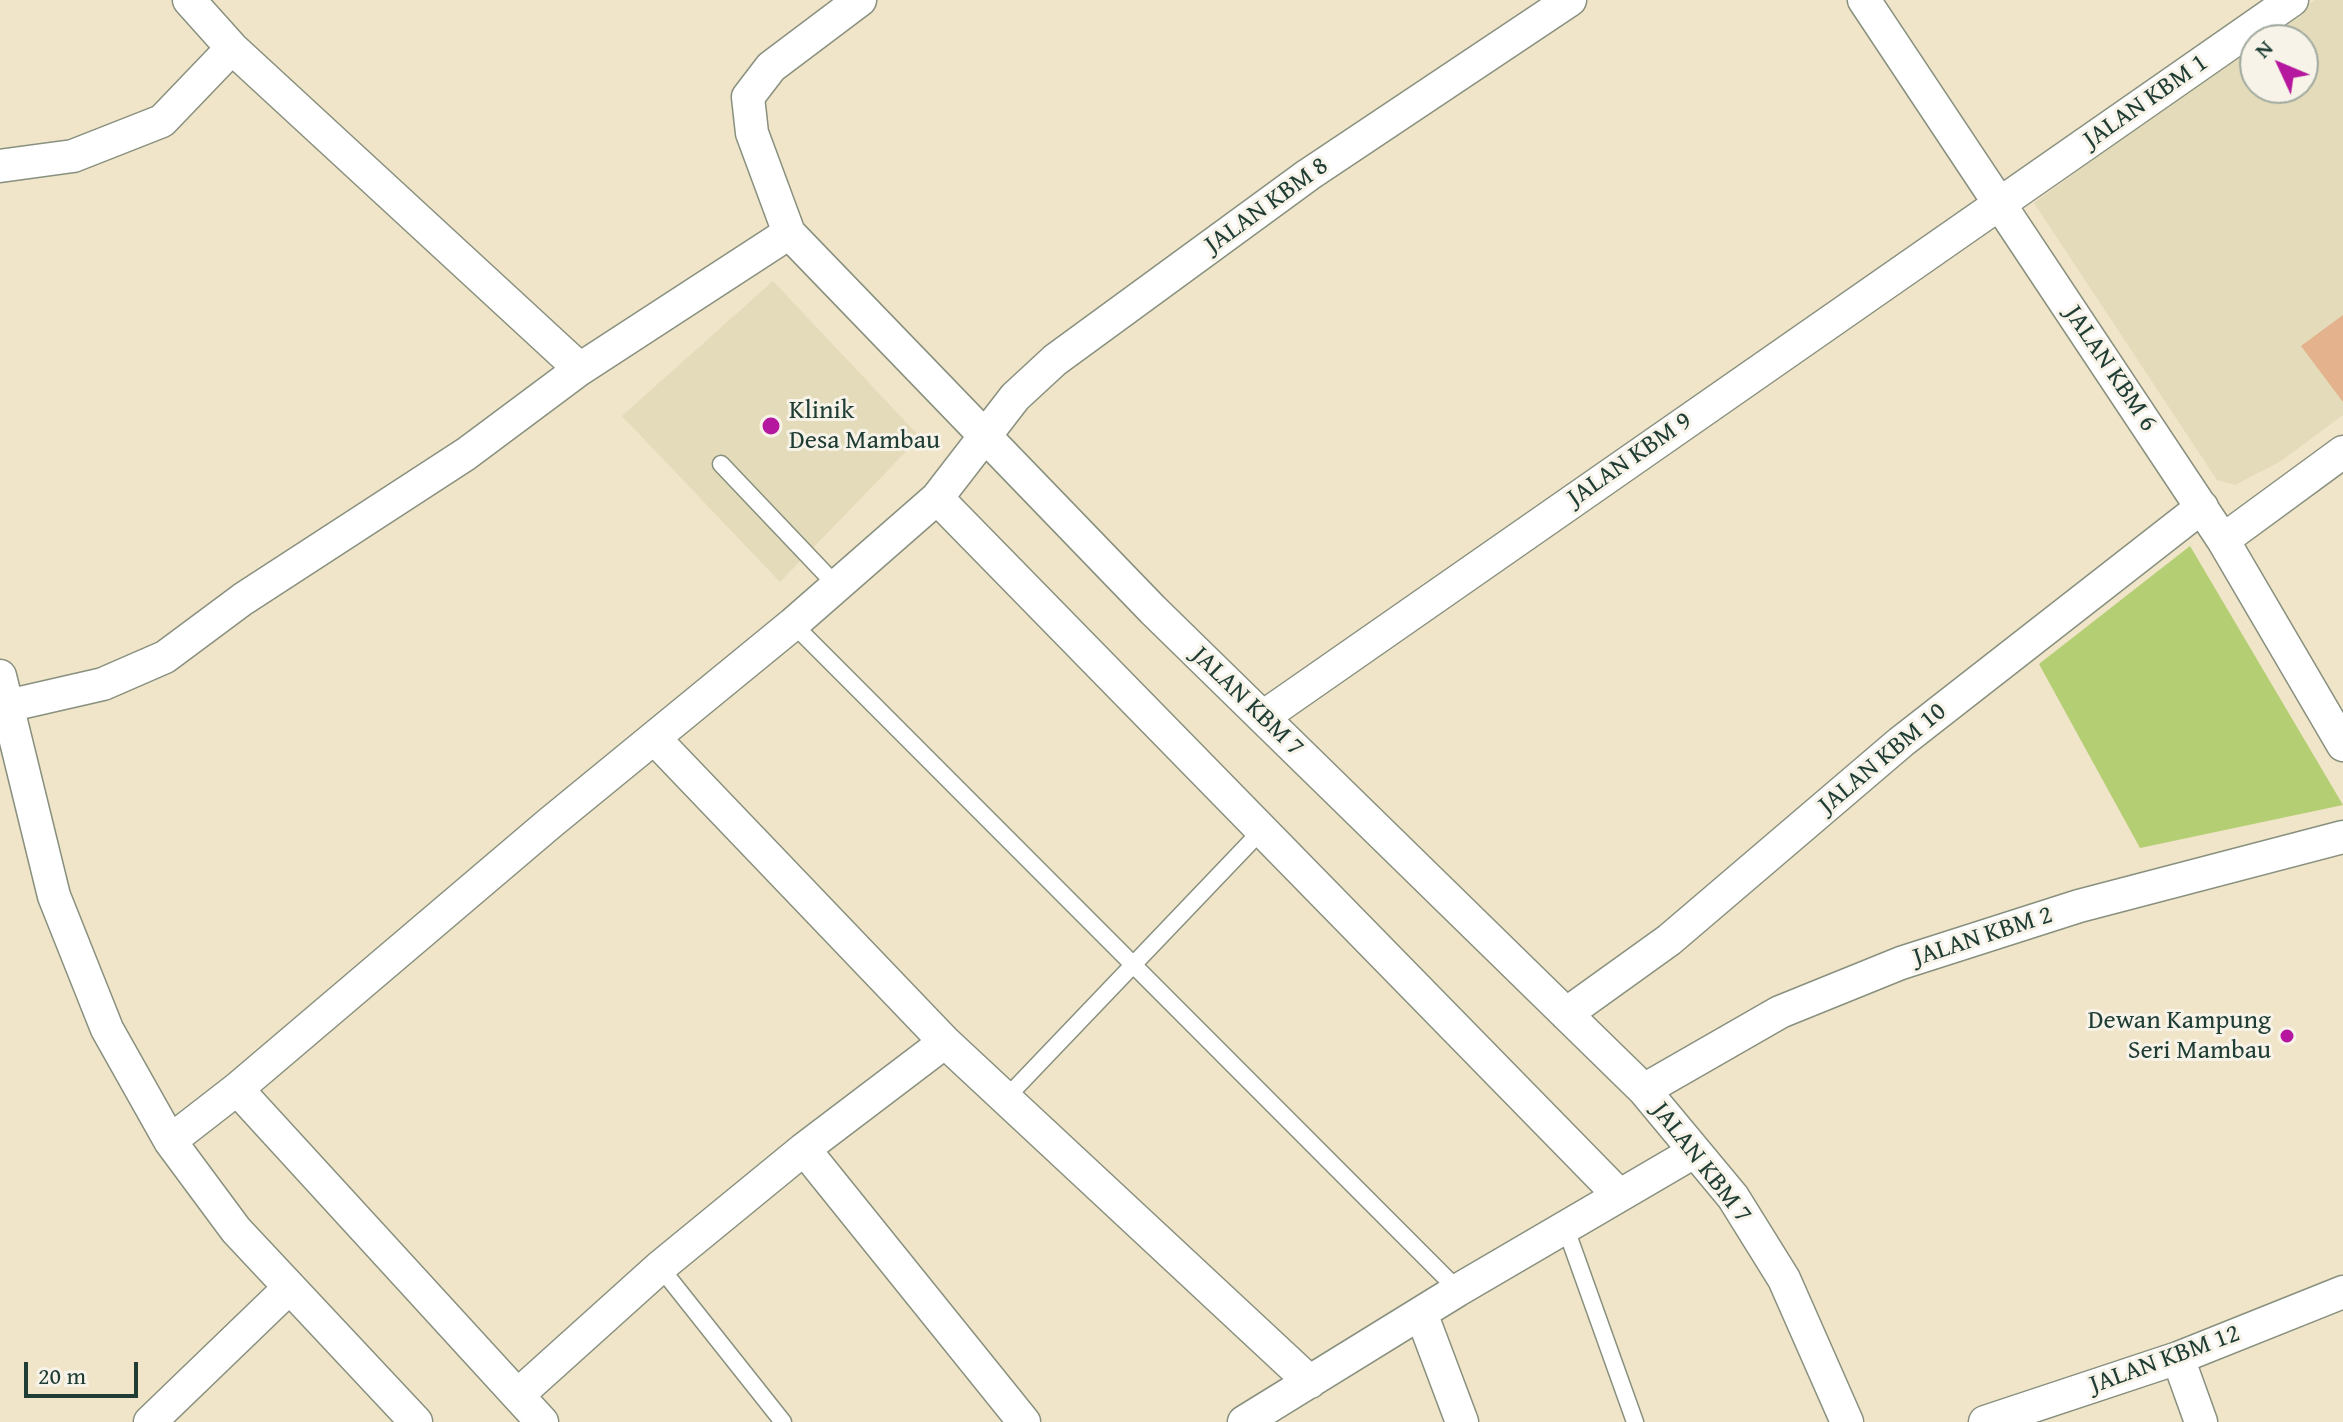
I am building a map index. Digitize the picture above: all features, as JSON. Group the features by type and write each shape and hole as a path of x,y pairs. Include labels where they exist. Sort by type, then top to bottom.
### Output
{"street":[{"path":"189,0 232,48 580,369"},
{"name":"JALAN KBM 7","path":"860,0 771,67 748,97 752,133 789,233 1153,610 1644,1090 1733,1197 1784,1279 1847,1422"},
{"name":"JALAN KBM 8","path":"170,1141 237,1089 550,823 793,624 835,584 937,498 1015,397 1055,360 1308,175 1570,0"},
{"name":"JALAN KBM 6","path":"1864,0 2202,507 2343,745"},
{"name":"JALAN KBM 1","path":"2000,204 2292,0"},
{"path":"0,166 73,156 162,121 232,48"},
{"name":"JALAN KBM 9","path":"1263,717 2000,204"},
{"path":"416,1422 288,1289 236,1230 170,1141 107,1029 54,896 2,699 103,684 165,657 267,583 466,454 580,369 789,233"},
{"path":"2223,540 2343,452"},
{"path":"937,498 1619,1195"},
{"name":"JALAN KBM 10","path":"1566,1014 1669,940 1901,742 2202,507"},
{"path":"655,739 945,1042 1310,1382"},
{"name":"JALAN KBM 2","path":"1644,1090 1780,1012 1901,963 2079,906 2343,837"},
{"path":"519,1394 660,1267 804,1149 945,1042"},
{"path":"237,1089 542,1422"},
{"path":"804,1149 1024,1422"},
{"path":"1244,1422 1458,1290 1694,1152"},
{"path":"155,1420 288,1289"},
{"name":"JALAN KBM 12","path":"1985,1422 2178,1358 2343,1292"},
{"path":"1421,1313 1462,1422"},
{"path":"2178,1358 2201,1422"}],"lane":[{"path":"721,464 835,584"},
{"path":"793,624 1458,1290"},
{"path":"1005,1099 1262,830"},
{"path":"1566,1229 1635,1422"},
{"path":"660,1267 783,1422"}],"shaded area":[{"path":"2315,0 2343,0 2343,415 2281,461 2235,485 2217,480 2034,203 2239,54 2239,104 2319,104 2319,24 2280,24"},
{"name":"Klinik Desa Mambau","path":"773,281 920,437 780,582 622,416"}],"green space":[{"path":"2190,546 2343,805 2140,848 2039,664"}],"building":[{"path":"2343,315 2343,402 2301,346"}],"place":[{"name":"Klinik Desa Mambau","path":"771,426"},
{"name":"Dewan Kampung Seri Mambau","path":"2287,1036"}]}
